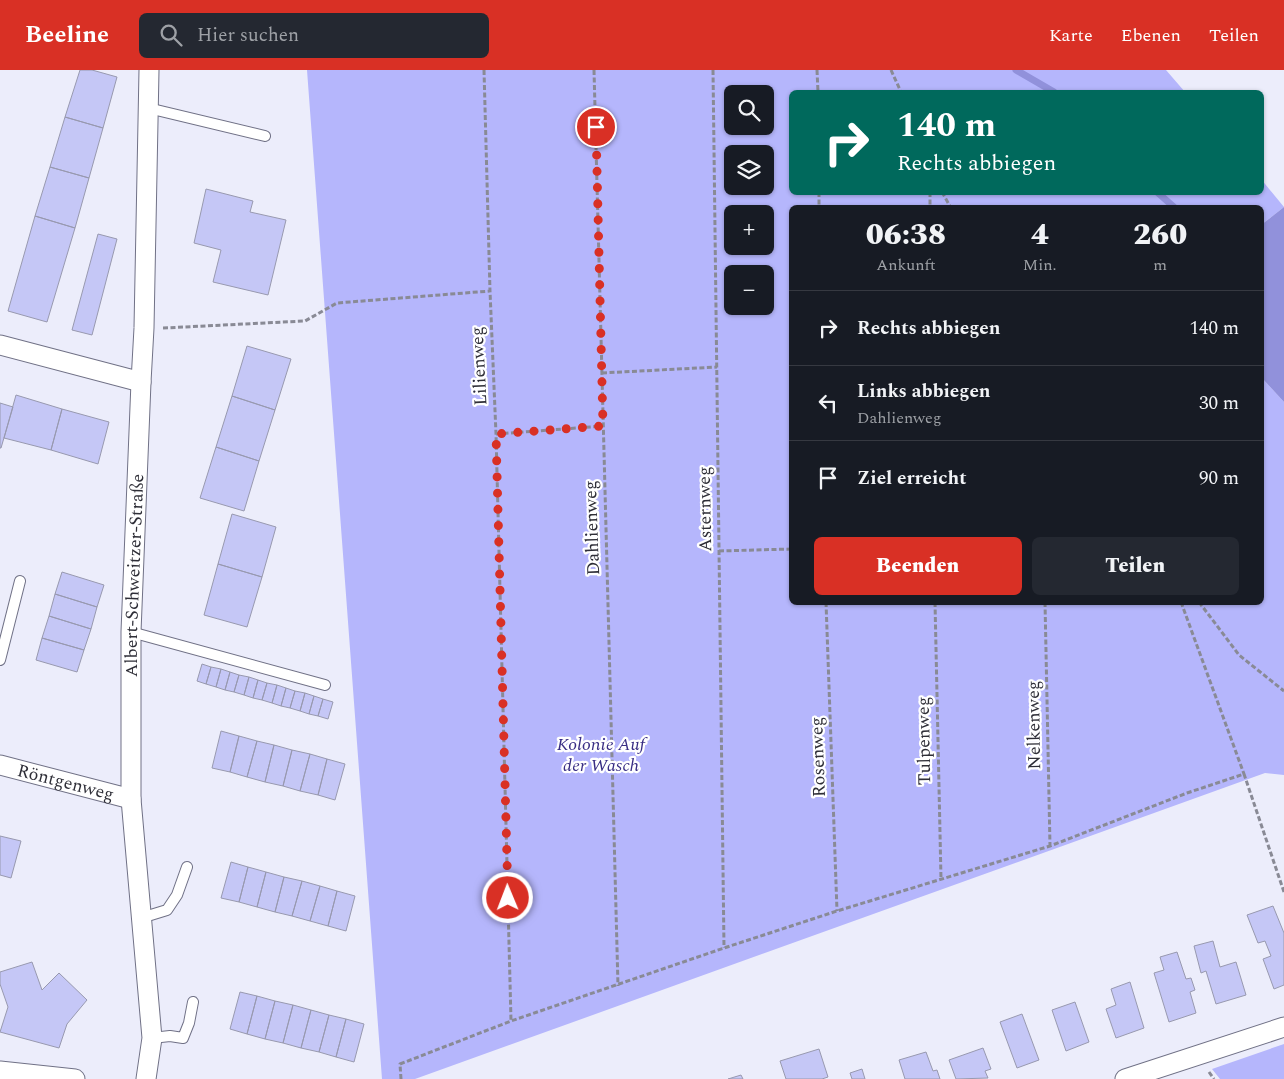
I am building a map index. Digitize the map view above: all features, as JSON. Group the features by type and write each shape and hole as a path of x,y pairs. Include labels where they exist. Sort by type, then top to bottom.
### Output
{"street":[{"name":"Albert-Schweitzer-Straße","path":"146,1079 152,1038 131,799 131,632 144,328 149,70"},
{"path":"0,345 141,382"},
{"name":"Röntgenweg","path":"0,765 131,799"},
{"path":"1125,1079 1284,1027"},
{"path":"0,1070 76,1079"}],"lane":[{"path":"148,108 265,136"},
{"path":"0,660 20,582"},
{"path":"131,632 325,685"},
{"path":"141,918 166,910 177,895 187,867"},
{"path":"152,1038 170,1036 183,1038 189,1023 193,1002"}],"path":[{"name":"Lilienweg","path":"484,70 496,434 511,1021"},
{"name":"Dahlienweg","path":"594,70 618,986"},
{"name":"Asternweg","path":"713,70 724,948"},
{"path":"817,70 818,90"},
{"path":"892,70 900,90"},
{"path":"182,328 305,321 337,302 490,291"},
{"path":"602,373 717,367"},
{"path":"496,434 603,426"},
{"path":"719,551 789,549"},
{"name":"Rosenweg","path":"826,605 837,911"},
{"name":"Tulpenweg","path":"935,605 941,880"},
{"name":"Nelkenweg","path":"1046,605 1050,846"},
{"path":"1182,605 1244,774 1284,892"},
{"path":"1201,605 1239,655 1284,690"},
{"path":"402,1079 400,1064 511,1021 837,911 1050,846 1187,793 1244,774"}],"green space":[{"name":"Kolonie Auf der Wasch","path":"307,70 1166,70 1183,90 789,90 789,195 1264,195 1264,183 1284,207 1264,223 1264,205 789,205 789,605 1264,605 1264,380 1284,402 1284,775 1265,773 415,1079 382,1079"},
{"path":"1284,1044 1284,1079 1220,1079 1212,1069"}],"shaded area":[{"path":"1284,207 1284,402 1264,380 1264,223"}],"building":[{"path":"80,70 92,70 117,77 103,128 65,117"},
{"path":"65,117 103,128 89,178 50,167"},
{"path":"50,167 89,178 75,228 35,216"},
{"path":"206,189 253,201 250,212 286,220 268,295 213,282 221,250 194,243"},
{"path":"35,216 75,228 47,322 8,311"},
{"path":"98,234 117,239 92,335 72,330"},
{"path":"247,346 291,359 275,410 232,396"},
{"path":"16,395 62,409 51,450 4,438"},
{"path":"232,396 275,410 259,461 216,447"},
{"path":"0,403 13,407 1,448 0,448"},
{"path":"62,409 109,422 98,464 51,450"},
{"path":"216,447 259,461 244,511 200,498"},
{"path":"232,514 276,527 262,577 218,564"},
{"path":"218,564 262,577 247,627 204,615"},
{"path":"62,572 104,585 97,607 55,594"},
{"path":"55,594 97,607 91,629 49,616"},
{"path":"49,616 91,629 84,650 42,638"},
{"path":"42,638 84,650 77,672 36,660"},
{"path":"202,664 211,667 206,684 197,681"},
{"path":"211,667 221,669 216,687 206,684"},
{"path":"221,669 230,672 225,690 216,687"},
{"path":"230,672 239,675 234,692 225,690"},
{"path":"239,675 249,677 244,695 234,692"},
{"path":"249,677 258,680 253,698 244,695"},
{"path":"258,680 267,683 262,700 253,698"},
{"path":"267,683 277,685 272,703 262,700"},
{"path":"277,685 286,688 281,706 272,703"},
{"path":"286,688 295,691 290,708 281,706"},
{"path":"295,691 305,693 300,711 290,708"},
{"path":"305,693 314,696 309,714 300,711"},
{"path":"314,696 323,699 318,716 309,714"},
{"path":"323,699 333,702 328,719 318,716"},
{"path":"221,731 239,736 230,772 212,768"},
{"path":"239,736 257,741 247,777 230,772"},
{"path":"257,741 274,745 265,782 247,777"},
{"path":"274,745 292,750 283,786 265,782"},
{"path":"292,750 310,754 300,791 283,786"},
{"path":"310,754 327,759 318,795 300,791"},
{"path":"327,759 345,764 335,800 318,795"},
{"path":"0,836 21,841 11,878 0,875"},
{"path":"231,862 248,867 239,902 221,898"},
{"path":"248,867 266,872 257,907 239,902"},
{"path":"266,872 284,877 275,912 257,907"},
{"path":"284,877 302,881 292,916 275,912"},
{"path":"302,881 320,886 310,921 292,916"},
{"path":"320,886 337,891 328,926 310,921"},
{"path":"337,891 355,896 346,931 328,926"},
{"path":"1273,906 1284,933 1284,985 1274,989 1263,959 1271,956 1265,941 1258,943 1247,915"},
{"path":"1213,941 1220,967 1236,962 1246,995 1216,1004 1206,971 1201,973 1194,946"},
{"path":"1177,952 1186,979 1191,978 1195,990 1190,992 1196,1013 1169,1022 1154,973 1164,970 1160,957"},
{"path":"32,962 42,990 59,973 87,1000 67,1024 59,1048 0,1032 8,1007 0,984 0,972"},
{"path":"1130,982 1144,1028 1116,1038 1106,1009 1116,1005 1111,989"},
{"path":"240,992 257,996 247,1034 230,1029"},
{"path":"257,996 275,1001 265,1039 247,1034"},
{"path":"275,1001 293,1005 283,1043 265,1039"},
{"path":"1075,1002 1089,1042 1066,1051 1052,1010"},
{"path":"293,1005 311,1010 301,1048 283,1043"},
{"path":"311,1010 329,1015 319,1052 301,1048"},
{"path":"1022,1014 1039,1060 1017,1068 1000,1022"},
{"path":"329,1015 346,1019 336,1057 319,1052"},
{"path":"346,1019 364,1024 354,1062 336,1057"},
{"path":"983,1048 991,1069 985,1071 988,1078 956,1079 949,1060"},
{"path":"819,1049 828,1077 822,1079 786,1079 780,1061"},
{"path":"926,1052 933,1071 937,1070 940,1079 905,1079 899,1060"},
{"path":"862,1069 865,1079 852,1079 850,1073"},
{"path":"741,1075 743,1079 728,1079"}],"waterway":[{"path":"1016,70 1051,90"},
{"path":"1160,195 1172,205"}],"route":[{"path":"508,898 496,434 603,426 596,127"}]}
